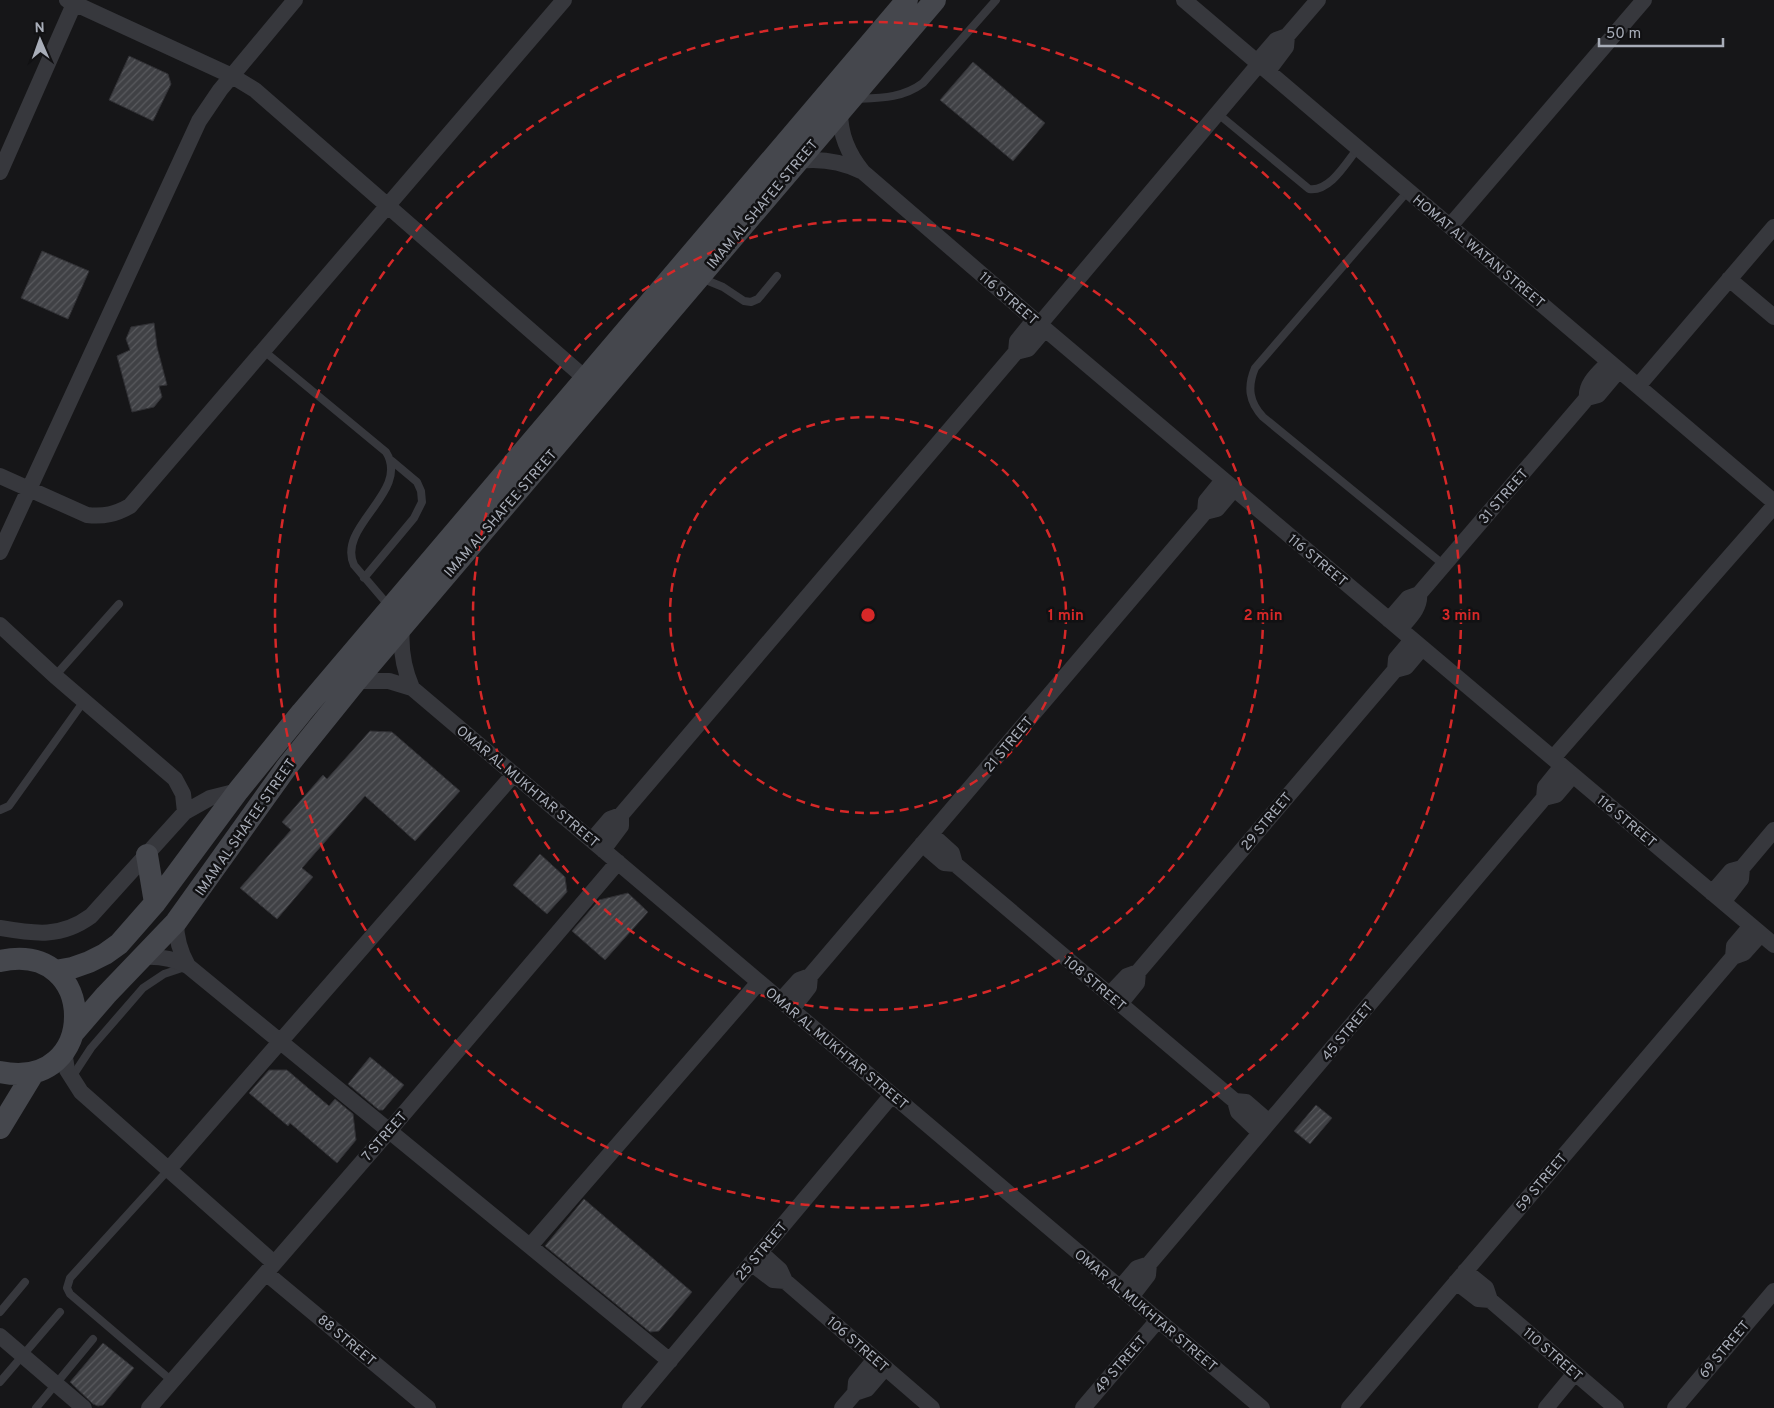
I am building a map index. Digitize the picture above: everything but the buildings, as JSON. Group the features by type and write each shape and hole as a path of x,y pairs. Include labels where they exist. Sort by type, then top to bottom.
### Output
{"street":[{"path":"0,552 190,138 209,105 295,0"},
{"path":"0,476 87,515 105,516 122,510 136,500 564,0"},
{"name":"IMAM AL SHAFEE STREET","path":"55,971 72,968 105,954 119,944 155,903 238,791 302,712 907,0"},
{"name":"IMAM AL SHAFEE STREET","path":"34,1072 51,1064 106,995 176,922 286,768 356,681 935,0"},
{"name":"HOMAT AL WATAN STREET","path":"1184,0 1774,504"},
{"path":"598,845 621,826 621,815 1016,352 1017,341 1039,325 1218,113 1261,66 1286,47 1287,36 1318,0"},
{"path":"1450,226 1644,0"},
{"path":"0,172 70,2 232,76 266,99 585,378"},
{"name":"116 STREET","path":"845,106 842,131 844,141 855,163 863,172 1039,325 1774,945"},
{"name":"116 STREET","path":"798,161 819,159 842,162 863,172"},
{"path":"1638,386 1774,227"},
{"path":"1730,278 1774,317"},
{"name":"31 STREET","path":"1406,634 1408,598 1419,594 1587,398 1598,394 1614,366"},
{"name":"21 STREET","path":"786,1005 809,987 810,976 1205,512 1206,501 1229,485"},
{"name":"45 STREET","path":"1126,1292 1148,1275 1148,1264 1544,798 1545,787 1774,504"},
{"path":"0,625 55,676 175,778 183,794 185,812"},
{"name":"OMAR AL MUKHTAR STREET","path":"402,627 401,652 403,665 412,688"},
{"name":"29 STREET","path":"1115,999 1127,976 1138,972 1395,670 1396,659 1406,634"},
{"name":"OMAR AL MUKHTAR STREET","path":"356,681 389,681 412,688 1262,1408"},
{"path":"169,1169 514,774"},
{"path":"0,928 33,933 54,933 68,930 80,924 91,916 185,812 210,798 238,791"},
{"path":"1718,898 1742,879 1742,868 1774,830"},
{"name":"108 STREET","path":"927,839 952,853 955,864 1235,1101 1243,1101 1249,1104 1264,1128"},
{"path":"147,855 155,903"},
{"name":"7 STREET","path":"149,1408 389,1131 618,862"},
{"path":"176,922 180,950 188,966"},
{"name":"59 STREET","path":"1349,1408 1733,957 1744,953 1756,930"},
{"path":"144,957 162,957 188,966 670,1361"},
{"path":"0,961 12,958 42,963 55,971 66,984 74,999 76,1016 69,1042 67,1070 71,1079"},
{"path":"530,1246 759,982"},
{"path":"0,1072 17,1074 34,1072"},
{"path":"0,1128 34,1072"},
{"name":"88 STREET","path":"71,1079 81,1092 169,1169 270,1268 428,1408"},
{"name":"25 STREET","path":"630,1408 892,1095"},
{"name":"106 STREET","path":"755,1257 773,1280 785,1281 932,1408"},
{"name":"110 STREET","path":"1461,1276 1486,1288 1490,1300 1616,1408"},
{"name":"69 STREET","path":"1675,1408 1773,1293"},
{"name":"49 STREET","path":"1083,1408 1158,1320"},
{"path":"0,1336 84,1408"},
{"path":"842,1408 855,1393 867,1389 880,1363"},
{"path":"1546,1408 1575,1373"}],"lane":[{"path":"845,106 897,96 915,89 923,83 996,0"},
{"path":"1218,113 1309,189 1316,190 1328,185 1358,148"},
{"path":"1408,191 1255,368 1250,385 1250,394 1252,403 1263,418 1444,565"},
{"path":"700,278 723,287 744,301 751,302 758,299 777,276"},
{"path":"264,351 386,452 392,460 417,482 421,491 422,502 414,518 364,578"},
{"path":"390,608 364,578 351,559 354,540 389,482 392,460"},
{"path":"55,676 119,604"},
{"path":"0,810 9,806 84,701"},
{"path":"71,1079 91,1048 143,988 164,974 188,966"},
{"path":"169,1169 70,1278 67,1288 70,1294 172,1381"},
{"path":"0,1312 25,1282"},
{"path":"0,1382 60,1312"},
{"path":"36,1408 93,1339"}]}
